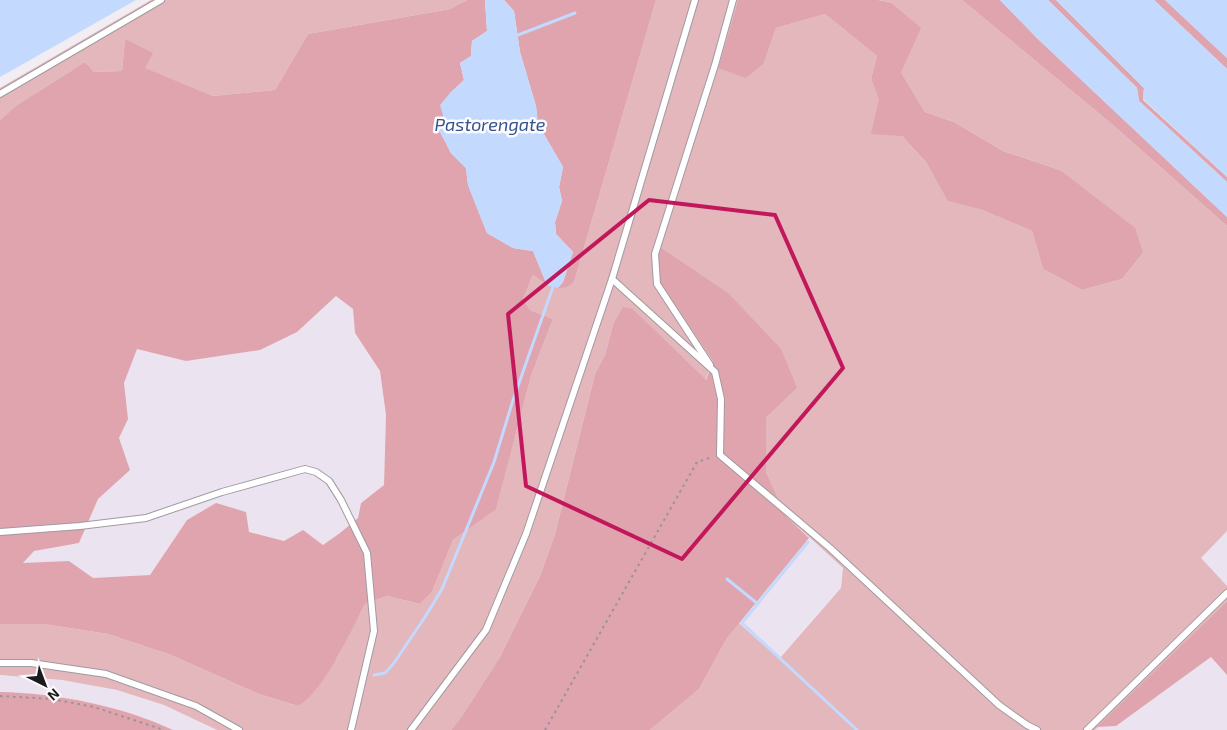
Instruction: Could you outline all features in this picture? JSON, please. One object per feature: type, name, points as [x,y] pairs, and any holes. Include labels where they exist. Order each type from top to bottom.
[{"type":"lane","points":[[0,94],[161,0]]},
{"type":"lane","points":[[411,730],[486,630],[526,534],[612,279],[695,0]]},
{"type":"lane","points":[[733,0],[715,65],[655,254],[658,284],[715,372],[721,399],[720,455],[830,548],[999,705],[1027,726],[1037,730]]},
{"type":"lane","points":[[612,279],[715,372]]},
{"type":"lane","points":[[0,532],[80,526],[146,518],[222,492],[305,469],[316,472],[329,481],[341,500],[367,554],[374,631],[351,730]]},
{"type":"lane","points":[[1087,730],[1227,593]]},
{"type":"lane","points":[[0,663],[31,663],[106,674],[196,706],[239,730]]},
{"type":"path","points":[[545,730],[697,462],[720,455]]},
{"type":"path","points":[[0,696],[52,699],[94,707],[164,730]]},
{"type":"highlighted area","points":[[649,200],[775,215],[843,368],[682,559],[526,486],[508,314]]},
{"type":"shaded area","points":[[151,0],[467,0],[450,9],[308,34],[275,90],[213,96],[144,68],[125,39],[122,71],[94,72],[85,62],[17,105],[0,120],[0,88]]},
{"type":"shaded area","points":[[467,0],[485,0],[487,31],[472,41],[471,56],[460,63],[464,80],[450,93],[439,130],[451,153],[466,168],[468,185],[487,233],[513,248],[533,251],[547,285],[533,275],[523,299],[530,310],[553,319],[531,376],[496,509],[453,540],[432,592],[420,604],[387,596],[365,604],[345,644],[327,674],[308,698],[298,706],[259,694],[171,655],[108,634],[44,624],[0,624],[0,120],[17,105],[85,62],[94,72],[122,71],[125,39],[153,53],[145,68],[213,96],[275,90],[308,34],[450,9]],"holes":[[[336,296],[353,309],[355,333],[380,371],[386,415],[384,485],[361,503],[358,518],[340,533],[323,545],[303,530],[284,541],[249,532],[246,512],[216,503],[187,520],[150,575],[93,578],[69,561],[23,563],[34,551],[79,543],[98,499],[130,470],[119,438],[128,419],[124,383],[137,349],[186,361],[260,350],[297,332]]]},
{"type":"shaded area","points":[[504,0],[656,0],[574,282],[567,287],[558,288],[563,282],[573,252],[556,234],[555,222],[562,201],[559,187],[563,167],[538,124],[536,106],[520,52],[514,11]]},
{"type":"shaded area","points":[[656,0],[738,0],[718,67],[764,63],[776,28],[825,14],[877,56],[871,79],[879,98],[902,136],[926,162],[949,201],[982,210],[1032,231],[1043,269],[1082,290],[1122,279],[1143,253],[1060,170],[1003,151],[954,122],[925,112],[901,72],[891,2],[878,0],[962,0],[1113,125],[1227,226],[1227,531],[1201,558],[1227,586],[1227,601],[1095,730],[650,730],[699,689],[727,638],[739,623],[779,659],[841,588],[843,568],[787,517],[766,472],[766,418],[797,388],[689,324],[713,361],[705,381],[633,309],[613,325],[605,355],[595,374],[555,534],[540,576],[500,657],[451,730],[217,730],[164,705],[117,690],[62,680],[0,675],[0,624],[44,624],[108,634],[171,655],[259,694],[298,706],[337,658],[365,604],[387,596],[420,604],[432,592],[453,540],[496,508],[531,376],[553,319],[530,310],[523,299],[533,275],[544,283],[556,287],[574,282]]},
{"type":"shaded area","points":[[738,0],[878,0],[890,2],[921,28],[901,72],[925,112],[954,122],[1003,151],[1060,170],[1135,228],[1143,253],[1122,279],[1082,290],[1043,269],[1032,231],[982,210],[948,201],[926,162],[902,136],[871,134],[879,99],[871,79],[877,56],[825,14],[776,28],[764,63],[746,78],[718,68]]},
{"type":"shaded area","points":[[962,0],[1000,0],[1039,40],[1227,217],[1227,226],[1113,125]]},
{"type":"shaded area","points":[[1048,0],[1056,0],[1144,88],[1143,100],[1227,177],[1227,182],[1139,101],[1137,88]]},
{"type":"shaded area","points":[[1154,0],[1165,0],[1227,58],[1227,69]]},
{"type":"shaded area","points":[[661,248],[728,293],[781,349],[797,388],[766,418],[766,472],[787,517],[809,538],[727,638],[699,689],[650,730],[451,730],[500,657],[540,576],[555,534],[595,374],[605,355],[613,325],[623,307],[633,309],[706,380],[713,361],[660,282],[658,259]]},
{"type":"shaded area","points":[[336,296],[353,309],[355,333],[380,371],[386,415],[384,485],[361,502],[358,518],[323,545],[303,530],[284,541],[187,520],[150,575],[93,578],[83,572],[22,564],[34,551],[79,543],[98,499],[130,470],[119,438],[127,419],[124,383],[137,348],[186,361],[297,332]]},
{"type":"shaded area","points":[[1227,531],[1227,586],[1200,558]]},
{"type":"shaded area","points":[[809,538],[843,568],[841,588],[778,659],[739,623]]},
{"type":"shaded area","points":[[1227,601],[1227,675],[1211,657],[1116,726],[1097,727]]},
{"type":"shaded area","points":[[1211,657],[1227,675],[1227,730],[1095,730],[1097,727],[1116,726]]},
{"type":"shaded area","points":[[0,675],[62,680],[117,690],[164,705],[217,730],[173,730],[112,709],[72,699],[47,695],[0,692]]},
{"type":"shaded area","points":[[0,692],[43,695],[88,702],[132,714],[173,730],[0,730]]},
{"type":"water","points":[[0,0],[136,0],[0,77]]},
{"type":"water","name":"Pastorengate","points":[[485,0],[504,0],[514,11],[520,52],[536,106],[538,124],[563,167],[559,187],[562,201],[555,222],[556,234],[573,252],[563,282],[558,288],[547,285],[533,251],[513,248],[487,233],[468,185],[466,168],[451,153],[439,130],[443,115],[440,105],[464,80],[460,63],[471,56],[472,41],[487,31]]},
{"type":"water","points":[[1000,0],[1048,0],[1137,88],[1139,101],[1227,182],[1227,217],[1039,40]]},
{"type":"water","points":[[1056,0],[1154,0],[1227,69],[1227,177],[1143,99],[1144,88]]},
{"type":"water","points":[[1165,0],[1227,0],[1227,58]]},
{"type":"waterway","points":[[518,35],[575,13]]},
{"type":"waterway","points":[[374,675],[385,673],[394,663],[442,589],[494,462],[513,400],[553,287],[552,283]]},
{"type":"waterway","points":[[808,542],[742,623],[857,730]]},
{"type":"waterway","points":[[727,579],[758,604]]}]
